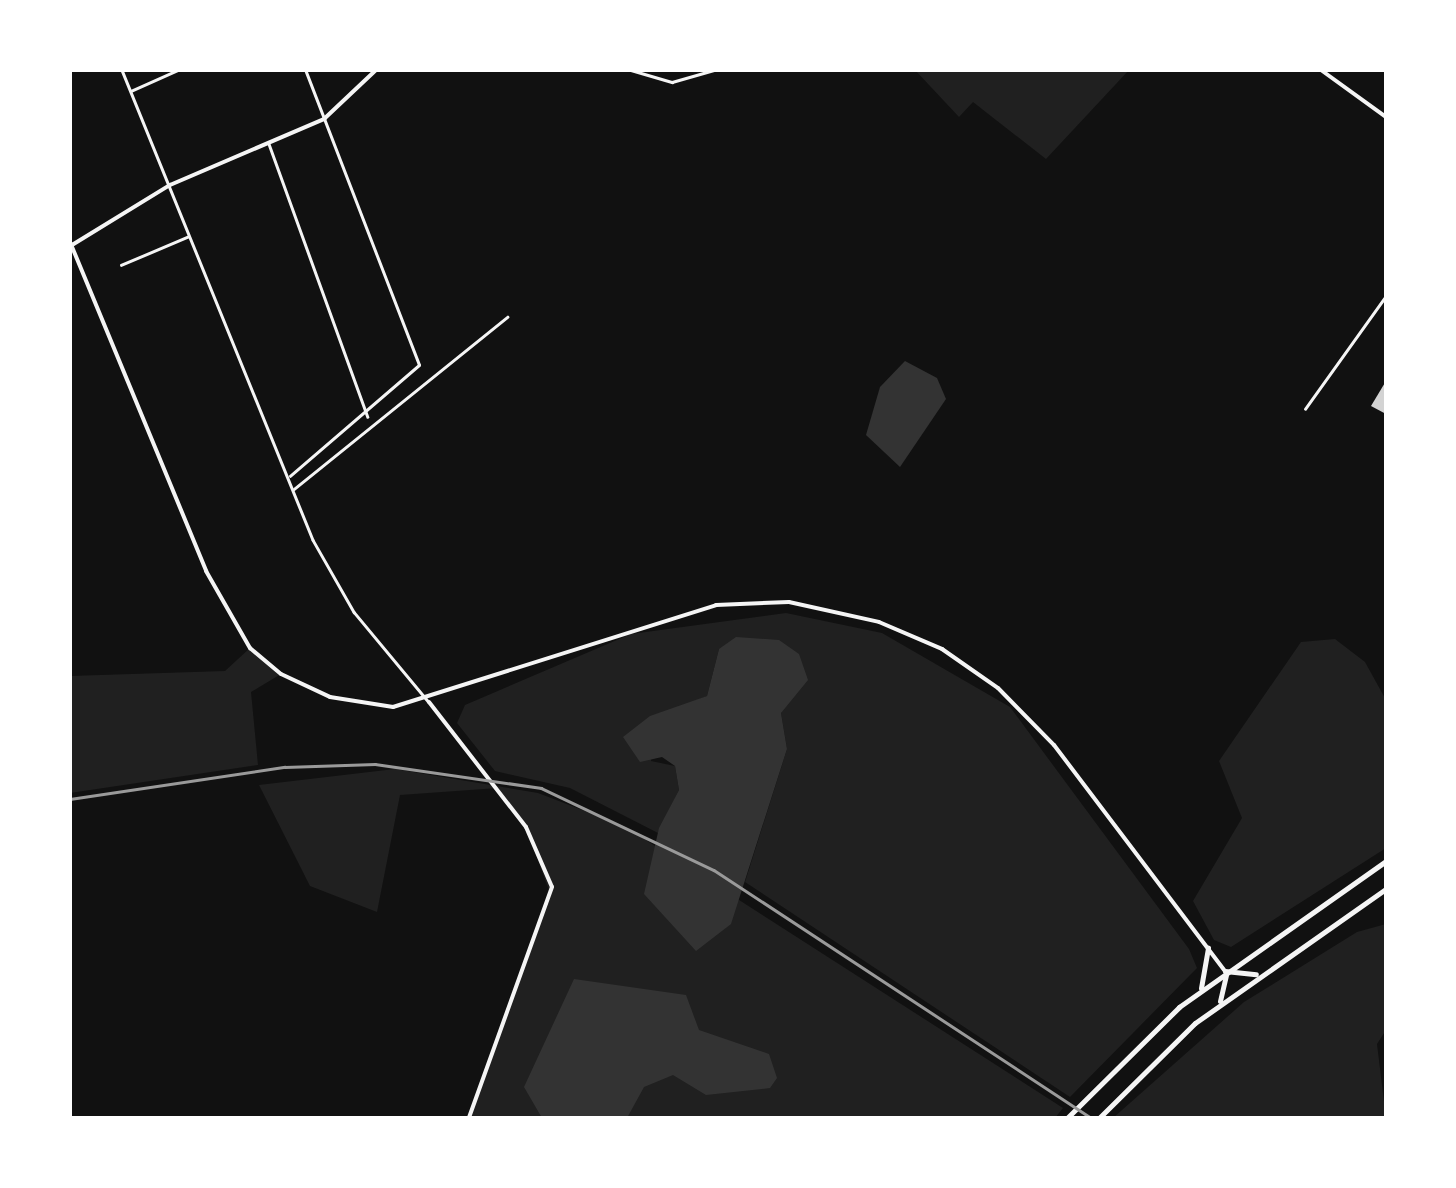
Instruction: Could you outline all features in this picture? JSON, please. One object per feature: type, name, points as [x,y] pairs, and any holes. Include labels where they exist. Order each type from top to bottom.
[{"type":"highway","points":[[1067,1118],[1102,1080],[1200,991],[1386,861]]},
{"type":"highway","points":[[1099,1118],[1218,1005],[1386,889]]},
{"type":"highway","points":[[1200,991],[1208,948]]},
{"type":"highway","points":[[1225,971],[1262,974]]},
{"type":"highway","points":[[1218,1005],[1225,971]]},
{"type":"main road","points":[[376,70],[324,119],[170,185],[71,244],[206,571],[250,648],[330,698],[428,702],[716,605],[790,602],[879,622],[942,649],[998,688],[1054,745],[1225,971]]},
{"type":"main road","points":[[1320,70],[1386,117]]},
{"type":"main road","points":[[428,702],[526,827],[552,887],[469,1118]]},
{"type":"street","points":[[122,70],[288,478],[336,585],[428,702]]},
{"type":"street","points":[[131,91],[178,70]]},
{"type":"street","points":[[288,478],[368,417],[419,365],[305,70]]},
{"type":"street","points":[[632,70],[694,78],[714,70]]},
{"type":"street","points":[[694,70],[694,78]]},
{"type":"street","points":[[268,142],[368,417]]},
{"type":"street","points":[[120,265],[189,237]]},
{"type":"street","points":[[1305,409],[1386,296]]},
{"type":"street","points":[[293,490],[507,317]]},
{"type":"shaded area","points":[[915,70],[1129,70],[1046,159],[973,102],[959,117]]},
{"type":"shaded area","points":[[905,361],[937,378],[946,399],[900,467],[866,435],[880,387]]},
{"type":"shaded area","points":[[786,613],[882,633],[1010,707],[1189,949],[1197,968],[1070,1097],[745,882],[787,749],[781,713],[789,694],[719,649],[707,696],[658,717],[651,761],[675,766],[679,790],[658,833],[570,788],[495,771],[457,723],[465,705],[631,634]]},
{"type":"shaded area","points":[[736,637],[779,640],[799,654],[808,680],[781,713],[787,749],[731,924],[696,951],[644,894],[659,828],[679,790],[675,766],[662,757],[640,762],[623,737],[650,716],[707,696],[719,649]]},
{"type":"shaded area","points":[[1335,639],[1365,662],[1386,700],[1386,848],[1231,947],[1214,940],[1193,901],[1242,818],[1219,761],[1301,642]]},
{"type":"shaded area","points":[[250,648],[281,674],[251,692],[258,765],[70,793],[70,676],[225,671]]},
{"type":"shaded area","points":[[395,769],[538,793],[624,826],[1063,1108],[1055,1118],[469,1118],[551,896],[526,827],[498,788],[400,795],[377,912],[310,886],[259,785]]},
{"type":"shaded area","points":[[1386,924],[1386,1030],[1377,1044],[1386,1118],[1113,1118],[1244,1002],[1357,932]]},
{"type":"shaded area","points":[[574,979],[686,995],[699,1030],[769,1054],[777,1078],[770,1088],[706,1095],[673,1075],[644,1087],[627,1118],[542,1118],[524,1087]]},
{"type":"building","points":[[1386,381],[1386,414],[1371,406]]},
{"type":"railway","points":[[70,799],[285,767],[375,764],[541,788],[714,870],[1092,1118]]}]
